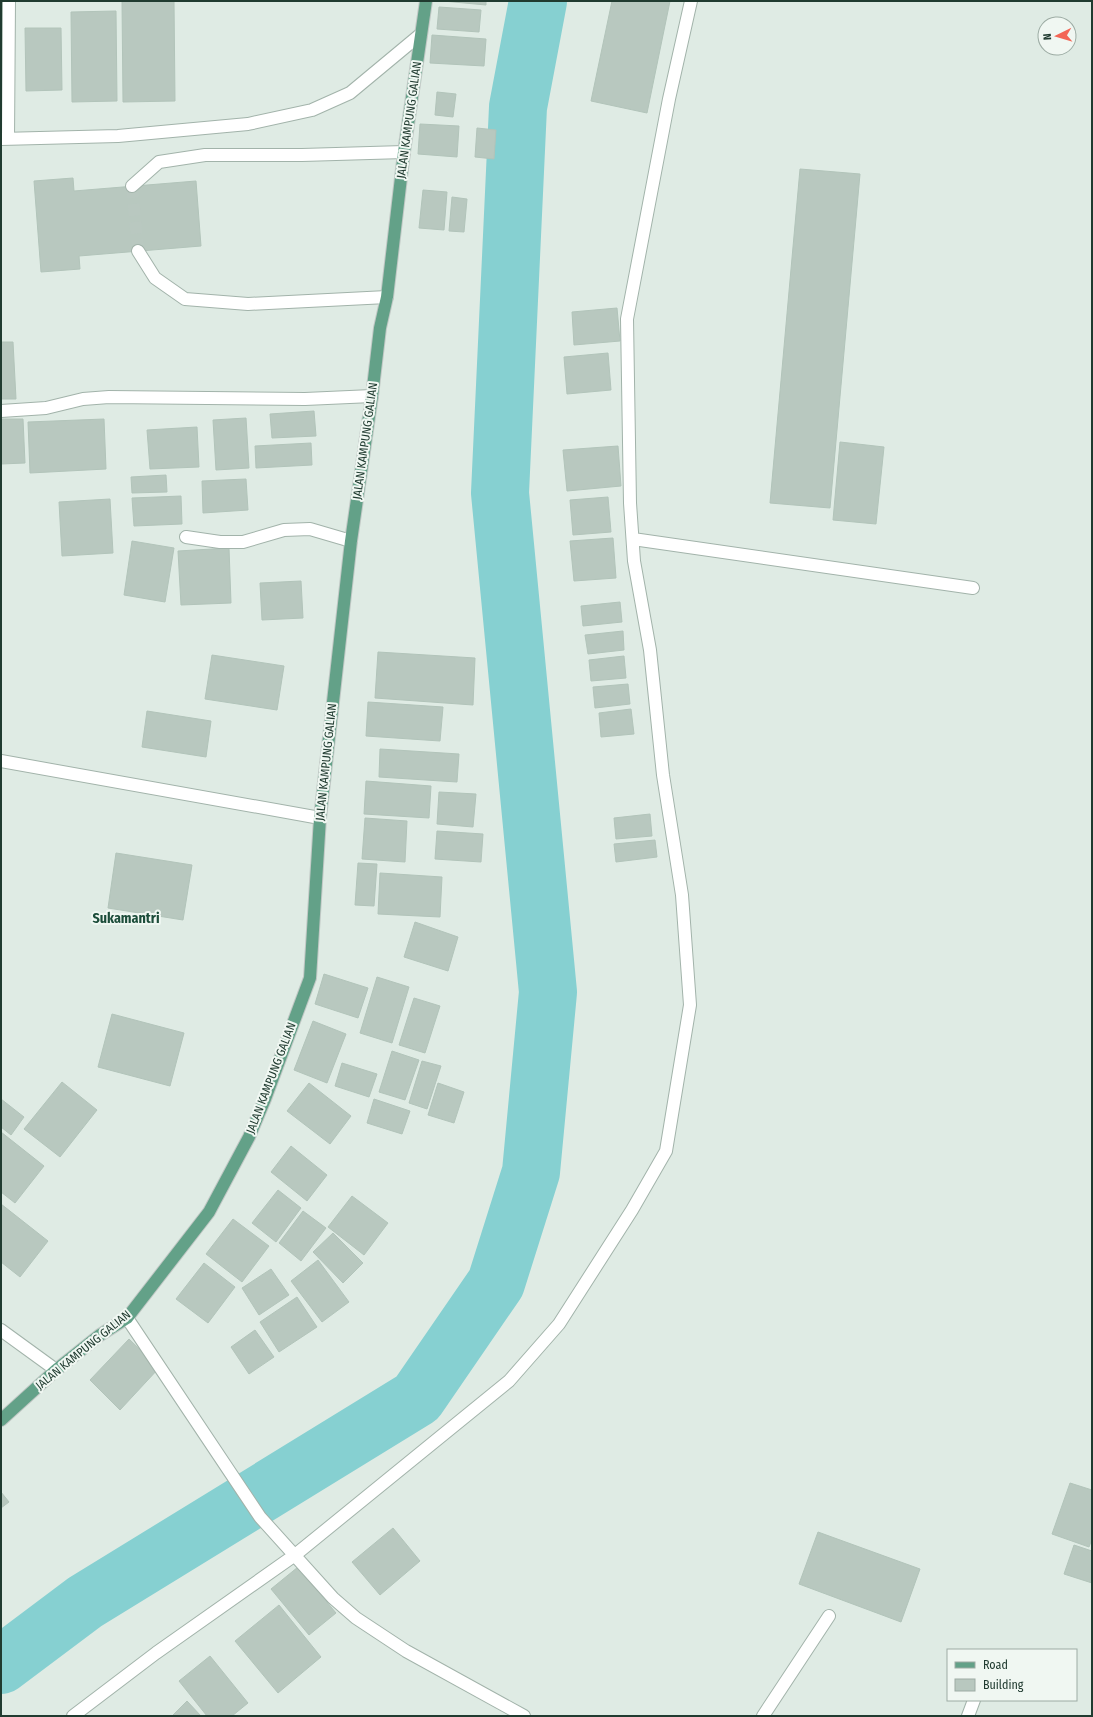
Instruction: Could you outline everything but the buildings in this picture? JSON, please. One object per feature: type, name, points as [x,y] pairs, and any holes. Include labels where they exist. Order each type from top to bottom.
[{"type":"main road","name":"JALAN KAMPUNG GALIAN","points":[[1,1420],[56,1370],[100,1335],[128,1318],[209,1212],[249,1137],[265,1099],[310,978],[320,818],[351,541],[372,396],[380,328],[387,297],[404,152],[426,1]]},
{"type":"street","points":[[8,1],[5,139],[118,136],[248,124],[312,110],[350,93],[421,34]]},
{"type":"street","points":[[72,1716],[156,1653],[295,1555],[509,1382],[559,1324],[632,1210],[666,1151],[690,1005],[682,895],[663,775],[650,650],[634,561],[630,503],[627,319],[669,99],[691,1]]},
{"type":"street","points":[[132,186],[159,162],[206,155],[302,155],[404,152]]},
{"type":"street","points":[[138,251],[155,278],[185,299],[248,304],[387,297]]},
{"type":"street","points":[[1,411],[46,408],[83,399],[109,397],[305,399],[372,396]]},
{"type":"street","points":[[186,537],[220,542],[243,542],[284,530],[310,529],[351,541]]},
{"type":"street","points":[[633,539],[973,588]]},
{"type":"street","points":[[1,761],[320,818]]},
{"type":"street","points":[[128,1318],[260,1517],[333,1598],[356,1618],[406,1651],[524,1716]]},
{"type":"street","points":[[1,1330],[56,1370]]},
{"type":"street","points":[[763,1716],[829,1616]]},
{"type":"street","points":[[968,1716],[974,1701]]},
{"type":"waterway","points":[[1,1665],[85,1602],[417,1398],[496,1283],[531,1172],[548,992],[500,493],[518,107],[538,1]]},
{"type":"tunnel","points":[[132,186],[138,251]]},
{"type":"district","name":"Sukamantri","points":[[126,918]]}]
